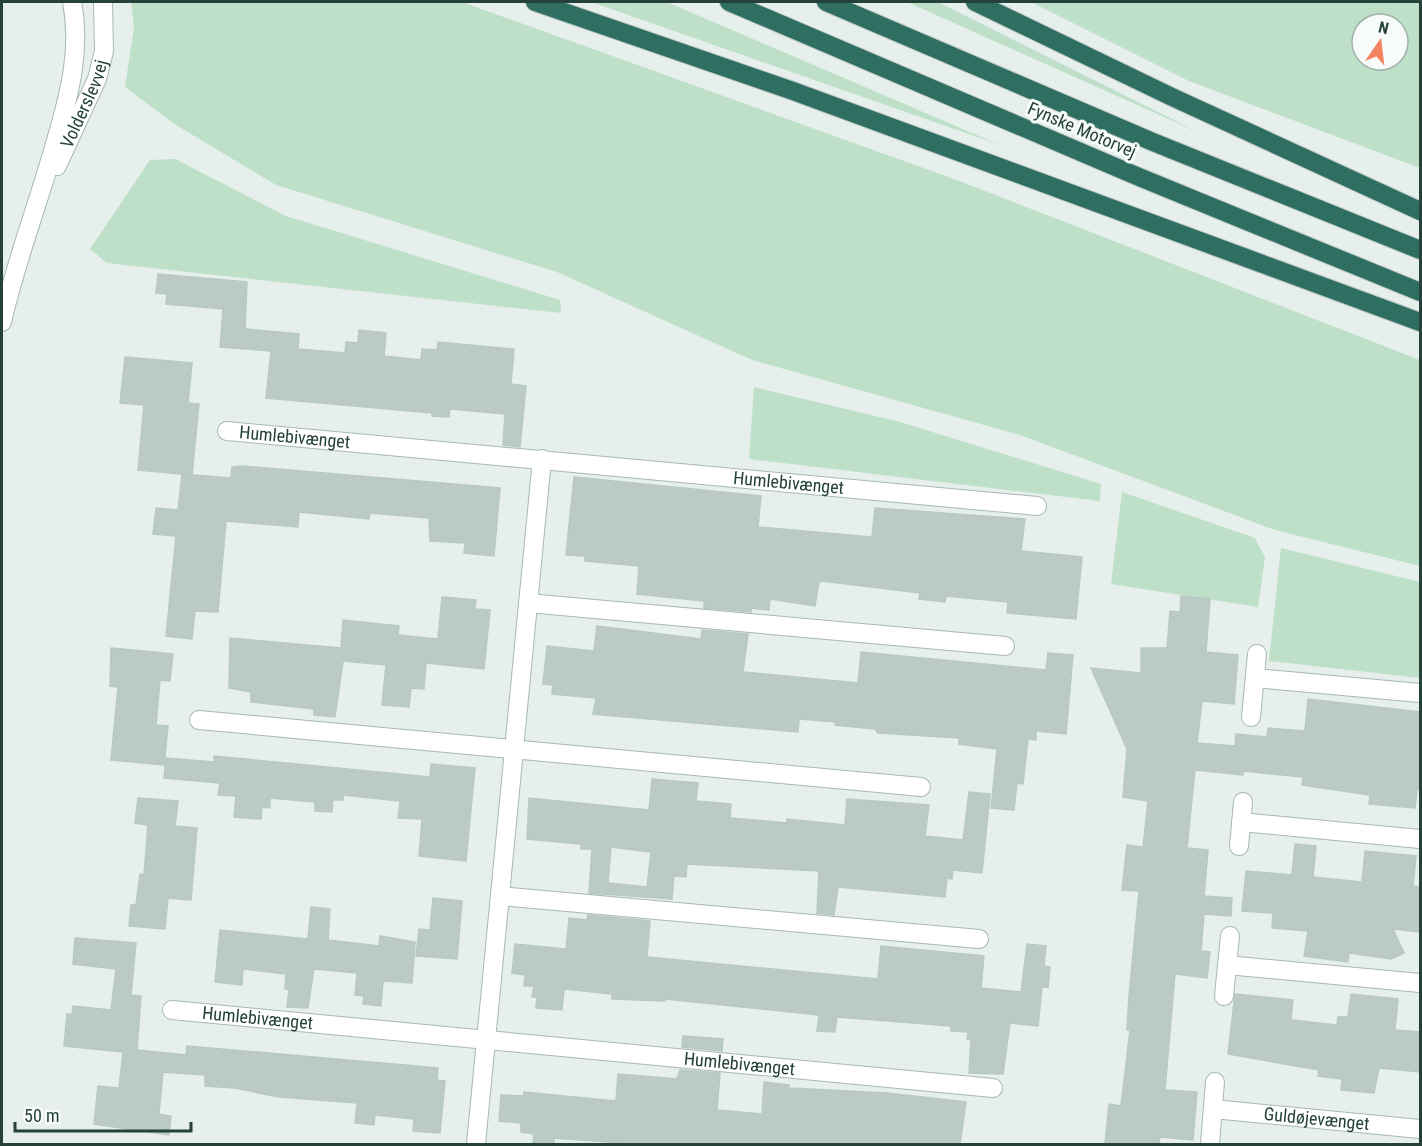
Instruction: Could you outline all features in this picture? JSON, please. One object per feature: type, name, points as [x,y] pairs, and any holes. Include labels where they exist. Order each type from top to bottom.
[{"type":"highway","points":[[535,2],[793,91],[1420,322]]},
{"type":"highway","name":"Fynske Motorvej","points":[[729,2],[1139,177],[1420,292]]},
{"type":"highway","name":"Fynske Motorvej","points":[[826,2],[1153,142],[1420,250]]},
{"type":"highway","points":[[975,2],[1172,98],[1420,211]]},
{"type":"street","name":"Volderslevvej","points":[[2,322],[39,202],[74,68],[76,34],[72,2]]},
{"type":"street","name":"Volderslevvej","points":[[39,202],[84,113],[97,79],[104,51],[103,2]]},
{"type":"street","name":"Humlebivænget","points":[[227,431],[1036,506]]},
{"type":"street","points":[[476,1144],[542,459]]},
{"type":"street","points":[[528,603],[1005,646]]},
{"type":"street","points":[[1251,717],[1257,654]]},
{"type":"street","points":[[1255,678],[1420,693]]},
{"type":"street","points":[[200,720],[921,787]]},
{"type":"street","points":[[1239,846],[1243,802]]},
{"type":"street","points":[[1241,822],[1420,839]]},
{"type":"street","points":[[500,896],[979,939]]},
{"type":"street","points":[[1224,996],[1230,936]]},
{"type":"street","points":[[1227,965],[1420,983]]},
{"type":"street","name":"Humlebivænget","points":[[172,1010],[993,1088]]},
{"type":"street","points":[[1210,1144],[1215,1082]]},
{"type":"street","name":"Guldøjevænget","points":[[1213,1109],[1420,1129]]},
{"type":"green space","points":[[131,2],[462,2],[957,180],[1420,360],[1420,566],[1275,530],[1020,435],[752,360],[557,272],[276,185],[176,125],[125,87],[134,27]]},
{"type":"green space","points":[[591,2],[667,2],[1000,145]]},
{"type":"green space","points":[[907,2],[938,2],[1202,134]]},
{"type":"green space","points":[[1031,2],[1420,2],[1420,168],[1189,81]]},
{"type":"green space","points":[[175,159],[286,216],[560,300],[561,313],[107,263],[90,249],[150,160]]},
{"type":"green space","points":[[754,387],[900,422],[1101,484],[1100,501],[749,459]]},
{"type":"green space","points":[[1122,492],[1255,538],[1265,557],[1258,607],[1111,584]]},
{"type":"green space","points":[[1281,548],[1420,582],[1420,678],[1269,661]]},
{"type":"building","points":[[158,274],[247,282],[245,329],[299,334],[298,349],[345,353],[346,342],[358,343],[359,330],[386,333],[384,356],[421,360],[422,349],[437,350],[438,342],[514,349],[511,384],[526,386],[520,447],[503,445],[505,414],[450,409],[449,417],[432,416],[432,413],[266,398],[271,351],[220,347],[223,309],[166,304],[167,294],[156,293]]},
{"type":"building","points":[[125,357],[192,363],[188,403],[199,404],[192,475],[138,470],[144,405],[120,403]]},
{"type":"building","points":[[232,467],[500,488],[494,556],[464,553],[465,543],[430,541],[429,518],[370,513],[369,519],[299,512],[298,527],[226,521],[218,612],[195,611],[192,639],[166,636],[176,536],[153,534],[156,508],[178,510],[182,474],[231,478]]},
{"type":"building","points":[[574,477],[761,496],[758,527],[872,537],[875,508],[1025,519],[1021,551],[1082,557],[1076,619],[1007,613],[1008,602],[946,596],[945,602],[919,599],[920,593],[822,581],[819,582],[815,606],[770,599],[769,610],[751,608],[751,612],[704,608],[704,601],[637,594],[639,566],[585,561],[585,556],[566,555]]},
{"type":"building","points":[[1181,596],[1210,599],[1206,652],[1238,655],[1234,704],[1202,701],[1197,743],[1235,746],[1236,734],[1267,737],[1268,728],[1305,731],[1308,699],[1420,712],[1420,790],[1417,790],[1415,808],[1369,804],[1370,795],[1302,785],[1303,777],[1243,771],[1243,775],[1195,770],[1187,848],[1208,850],[1204,896],[1232,898],[1231,916],[1204,914],[1201,951],[1210,952],[1207,978],[1175,974],[1165,1090],[1197,1092],[1193,1140],[1160,1137],[1159,1144],[1105,1144],[1109,1104],[1121,1106],[1130,1030],[1127,1030],[1129,996],[1139,891],[1122,890],[1127,845],[1143,847],[1148,801],[1123,797],[1127,749],[1091,668],[1141,673],[1141,648],[1167,648],[1170,611],[1180,612]]},
{"type":"building","points":[[442,597],[476,600],[475,609],[490,610],[484,669],[426,663],[424,689],[411,688],[409,707],[382,705],[386,665],[343,661],[335,717],[314,715],[314,709],[251,702],[251,692],[229,688],[230,638],[341,648],[343,620],[399,626],[398,635],[438,639]]},
{"type":"building","points":[[597,626],[701,639],[702,630],[748,634],[743,672],[858,683],[861,652],[1046,670],[1048,653],[1073,655],[1066,734],[1036,731],[1036,740],[1028,739],[1023,784],[1017,783],[1014,810],[991,808],[997,749],[959,744],[959,738],[878,733],[875,729],[835,725],[836,722],[799,719],[798,732],[593,714],[596,698],[552,694],[553,685],[543,684],[547,646],[594,651]]},
{"type":"building","points":[[111,648],[173,654],[170,681],[160,680],[156,725],[168,726],[164,765],[111,760],[118,687],[110,686]]},
{"type":"building","points":[[214,756],[430,777],[431,764],[475,768],[466,861],[419,856],[422,819],[398,818],[400,801],[343,795],[343,800],[333,800],[332,812],[315,811],[315,802],[270,798],[270,808],[262,807],[261,819],[234,817],[236,796],[218,795],[220,783],[164,778],[166,758],[214,762]]},
{"type":"building","points":[[652,779],[698,783],[696,801],[731,804],[730,818],[787,823],[787,819],[845,825],[847,799],[929,805],[925,836],[963,840],[969,792],[990,794],[982,873],[953,870],[952,879],[947,878],[945,897],[838,887],[834,915],[817,913],[819,871],[687,864],[686,877],[674,876],[672,899],[589,893],[592,849],[581,849],[581,844],[527,839],[529,798],[649,810]],"holes":[[[611,847],[651,852],[647,887],[608,883]]]},
{"type":"building","points":[[138,798],[178,801],[175,826],[197,828],[191,900],[168,898],[165,929],[129,926],[131,905],[136,905],[140,874],[144,875],[148,825],[135,823]]},
{"type":"building","points":[[1295,844],[1316,846],[1313,877],[1362,882],[1365,851],[1416,856],[1413,886],[1420,887],[1420,932],[1393,929],[1404,953],[1391,959],[1349,953],[1348,962],[1304,956],[1308,931],[1272,928],[1273,913],[1242,911],[1246,871],[1292,875]]},
{"type":"building","points":[[433,898],[462,901],[457,959],[416,956],[419,929],[430,930]]},
{"type":"building","points":[[311,907],[330,909],[328,940],[379,946],[380,936],[415,942],[412,983],[383,981],[381,1006],[363,1004],[364,996],[355,995],[357,973],[314,969],[308,1008],[287,1007],[289,989],[285,989],[286,974],[243,969],[242,985],[215,982],[220,930],[308,939]]},
{"type":"building","points":[[588,915],[650,921],[647,957],[878,979],[881,946],[984,956],[981,988],[1021,992],[1027,944],[1046,946],[1044,966],[1050,967],[1048,987],[1042,987],[1038,1026],[1010,1023],[1003,1074],[969,1073],[971,1040],[967,1039],[968,1032],[951,1031],[951,1026],[837,1017],[835,1032],[817,1031],[819,1015],[665,999],[665,1001],[612,999],[612,994],[564,989],[562,1010],[536,1008],[537,997],[532,997],[534,986],[524,986],[525,975],[512,973],[515,944],[566,949],[569,918],[587,920]]},
{"type":"building","points":[[75,938],[136,943],[131,995],[141,996],[137,1050],[186,1055],[187,1046],[438,1068],[437,1080],[445,1081],[440,1133],[413,1131],[414,1119],[375,1115],[374,1125],[355,1123],[357,1103],[279,1097],[235,1088],[205,1086],[205,1075],[163,1072],[159,1114],[171,1116],[169,1135],[94,1124],[98,1086],[119,1088],[123,1052],[64,1046],[67,1014],[72,1015],[73,1006],[111,1010],[116,969],[73,964]]},
{"type":"building","points":[[1235,994],[1293,1000],[1291,1020],[1337,1025],[1338,1017],[1348,1017],[1351,994],[1398,999],[1395,1030],[1420,1032],[1420,1072],[1379,1068],[1374,1093],[1341,1090],[1342,1079],[1318,1076],[1319,1070],[1228,1054]]},
{"type":"building","points":[[683,1036],[723,1039],[722,1051],[682,1047]]},
{"type":"building","points":[[680,1070],[720,1073],[717,1110],[762,1114],[764,1082],[789,1085],[789,1088],[887,1093],[966,1102],[960,1144],[634,1144],[554,1138],[554,1144],[533,1144],[534,1134],[521,1132],[521,1123],[499,1121],[501,1095],[524,1096],[524,1092],[616,1101],[618,1074],[677,1079]]}]
